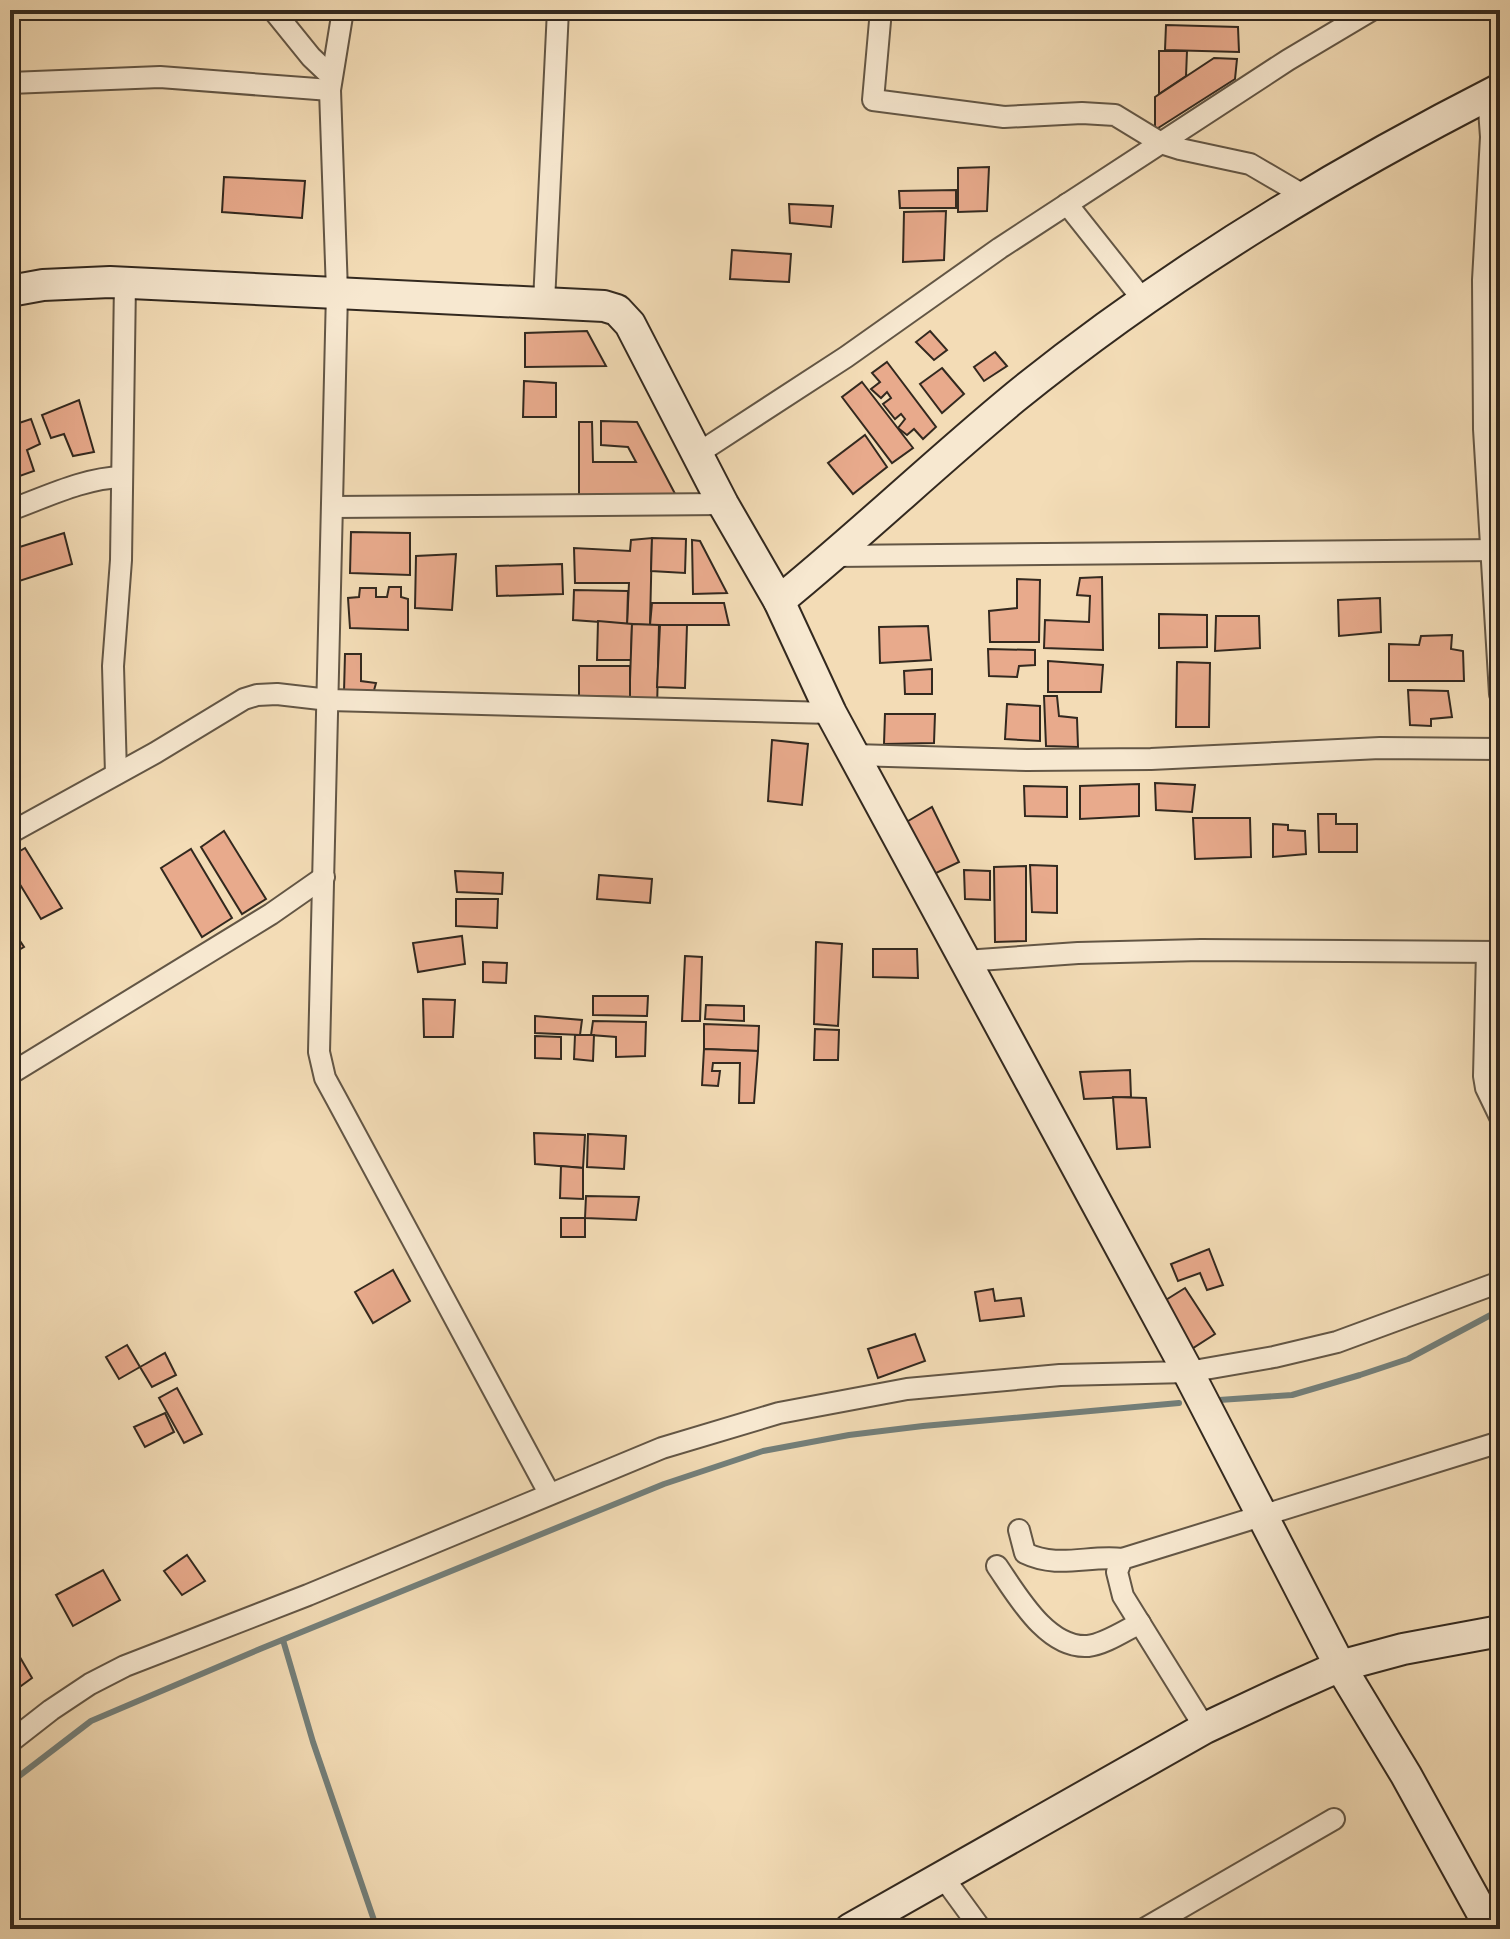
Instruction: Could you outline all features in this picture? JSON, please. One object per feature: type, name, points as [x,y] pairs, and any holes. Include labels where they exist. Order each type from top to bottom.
[{"type":"street","points":[[273,10],[331,83]]},
{"type":"street","points":[[343,10],[331,83],[337,292],[319,1052],[325,1078],[549,1493]]},
{"type":"street","points":[[544,302],[558,10]]},
{"type":"street","points":[[881,10],[873,100],[1004,117],[1082,113],[1115,115],[1161,143],[1250,164],[1303,195]]},
{"type":"street","points":[[697,454],[846,357],[1000,248],[1288,60],[1372,10]]},
{"type":"street","points":[[10,83],[160,77],[331,83]]},
{"type":"street","points":[[779,601],[1014,398],[1144,301],[1303,195],[1494,92],[1496,137],[1483,295],[1484,429],[1496,550],[1500,694]]},
{"type":"street","points":[[1067,204],[1144,301]]},
{"type":"street","points":[[116,774],[112,716],[121,560],[125,282]]},
{"type":"street","points":[[10,291],[43,285],[125,282],[544,302],[604,306],[617,310],[630,324],[723,504],[779,601],[831,713],[1188,1372],[1340,1666],[1406,1775],[1491,1929]]},
{"type":"street","points":[[10,510],[85,483],[107,477],[122,477]]},
{"type":"street","points":[[332,507],[723,504]]},
{"type":"street","points":[[834,556],[1496,550]]},
{"type":"street","points":[[10,833],[244,699],[257,695],[329,700],[831,713]]},
{"type":"street","points":[[854,755],[1027,760],[1135,759],[1380,748],[1500,749]]},
{"type":"street","points":[[10,1074],[271,914],[324,877]]},
{"type":"street","points":[[965,961],[1078,953],[1201,950],[1494,952],[1484,1076],[1486,1088],[1500,1117]]},
{"type":"street","points":[[10,1742],[64,1701],[125,1666],[460,1533],[662,1448],[793,1410],[907,1389],[1060,1375],[1188,1372],[1337,1342],[1500,1282]]},
{"type":"street","points":[[1019,1530],[1025,1553],[1040,1560],[1064,1563],[1104,1557],[1122,1559],[1500,1442]]},
{"type":"street","points":[[1122,1559],[1117,1572],[1123,1596],[1205,1728]]},
{"type":"street","points":[[997,1566],[1047,1632],[1068,1644],[1089,1646],[1140,1623]]},
{"type":"street","points":[[850,1929],[1205,1728],[1340,1666],[1403,1649],[1500,1631]]},
{"type":"street","points":[[1144,1929],[1334,1819]]},
{"type":"street","points":[[943,1877],[981,1929]]},
{"type":"building","points":[[1166,25],[1238,27],[1239,52],[1165,50]]},
{"type":"building","points":[[1159,51],[1187,51],[1186,76],[1159,94]]},
{"type":"building","points":[[1214,58],[1237,59],[1235,79],[1155,130],[1155,97]]},
{"type":"building","points":[[989,167],[987,211],[958,212],[958,168]]},
{"type":"building","points":[[224,177],[305,181],[302,218],[222,212]]},
{"type":"building","points":[[956,190],[956,208],[900,208],[899,191]]},
{"type":"building","points":[[789,204],[833,206],[831,227],[790,223]]},
{"type":"building","points":[[946,211],[944,260],[903,262],[904,212]]},
{"type":"building","points":[[732,250],[791,254],[789,282],[730,279]]},
{"type":"building","points":[[587,331],[606,366],[525,367],[525,333]]},
{"type":"building","points":[[930,331],[947,350],[934,360],[916,342]]},
{"type":"building","points":[[995,352],[1007,366],[984,381],[974,367]]},
{"type":"building","points":[[887,362],[936,427],[923,439],[914,429],[907,435],[898,428],[905,419],[901,414],[895,419],[883,404],[891,398],[887,392],[881,398],[871,389],[880,382],[872,373]]},
{"type":"building","points":[[942,368],[964,394],[942,413],[920,384]]},
{"type":"building","points":[[524,381],[556,383],[556,417],[523,417]]},
{"type":"building","points":[[862,382],[913,448],[892,463],[842,397]]},
{"type":"building","points":[[79,400],[94,452],[73,456],[64,434],[51,438],[42,415]]},
{"type":"building","points":[[31,419],[40,444],[27,450],[34,471],[14,478],[10,469],[10,426]]},
{"type":"building","points":[[601,421],[637,422],[681,505],[579,503],[579,422],[592,422],[593,462],[636,462],[628,447],[601,445]]},
{"type":"building","points":[[865,435],[887,467],[853,494],[828,463]]},
{"type":"building","points":[[351,532],[410,533],[410,575],[350,573]]},
{"type":"building","points":[[64,533],[72,564],[10,584],[10,550]]},
{"type":"building","points":[[652,538],[650,625],[627,624],[629,583],[575,583],[574,548],[630,551],[631,540]]},
{"type":"building","points":[[652,538],[686,539],[685,573],[651,571]]},
{"type":"building","points":[[692,540],[700,541],[727,593],[693,594]]},
{"type":"building","points":[[456,554],[452,610],[415,608],[416,556]]},
{"type":"building","points":[[562,564],[563,594],[497,596],[496,566]]},
{"type":"building","points":[[1102,577],[1103,650],[1044,648],[1045,620],[1089,622],[1090,596],[1077,595],[1080,578]]},
{"type":"building","points":[[1017,579],[1040,580],[1039,642],[990,642],[989,611],[1017,608]]},
{"type":"building","points":[[389,587],[401,587],[401,597],[408,599],[408,630],[350,628],[348,598],[359,597],[360,588],[376,588],[376,597],[387,597]]},
{"type":"building","points":[[574,590],[628,591],[627,624],[573,620]]},
{"type":"building","points":[[1380,598],[1381,632],[1339,636],[1338,600]]},
{"type":"building","points":[[652,603],[724,603],[729,625],[650,625]]},
{"type":"building","points":[[1159,614],[1207,615],[1207,647],[1159,648]]},
{"type":"building","points":[[1216,616],[1259,616],[1260,648],[1215,651]]},
{"type":"building","points":[[598,621],[632,624],[631,660],[597,660]]},
{"type":"building","points":[[632,624],[659,625],[657,709],[629,708]]},
{"type":"building","points":[[660,625],[687,625],[685,688],[657,687]]},
{"type":"building","points":[[928,626],[931,660],[880,663],[879,627]]},
{"type":"building","points":[[1452,635],[1451,649],[1463,651],[1464,681],[1389,681],[1389,644],[1419,645],[1421,636]]},
{"type":"building","points":[[988,649],[1035,650],[1035,665],[1019,666],[1017,677],[989,676]]},
{"type":"building","points":[[345,654],[361,654],[361,681],[376,683],[373,694],[344,692]]},
{"type":"building","points":[[1048,661],[1103,665],[1101,692],[1048,692]]},
{"type":"building","points":[[1177,662],[1210,663],[1209,727],[1176,727]]},
{"type":"building","points":[[579,666],[630,666],[630,697],[579,696]]},
{"type":"building","points":[[932,669],[932,694],[905,694],[904,671]]},
{"type":"building","points":[[1408,690],[1448,691],[1452,717],[1431,719],[1431,726],[1410,725]]},
{"type":"building","points":[[1044,696],[1057,696],[1059,716],[1077,718],[1078,747],[1046,746]]},
{"type":"building","points":[[1007,704],[1040,706],[1040,741],[1005,739]]},
{"type":"building","points":[[885,714],[935,714],[934,743],[884,744]]},
{"type":"building","points":[[772,740],[808,744],[802,805],[768,801]]},
{"type":"building","points":[[1155,783],[1195,785],[1192,812],[1156,810]]},
{"type":"building","points":[[1139,784],[1139,816],[1080,819],[1080,786]]},
{"type":"building","points":[[1024,786],[1067,787],[1067,817],[1025,816]]},
{"type":"building","points":[[932,807],[959,862],[932,875],[903,824]]},
{"type":"building","points":[[1318,814],[1336,814],[1336,824],[1357,824],[1357,852],[1319,852]]},
{"type":"building","points":[[1193,818],[1250,818],[1251,857],[1195,859]]},
{"type":"building","points":[[1273,824],[1288,825],[1288,830],[1305,831],[1306,854],[1273,857]]},
{"type":"building","points":[[224,831],[266,899],[242,914],[201,847]]},
{"type":"building","points":[[25,848],[62,908],[41,919],[10,868],[10,857]]},
{"type":"building","points":[[191,849],[232,918],[202,937],[161,868]]},
{"type":"building","points":[[1030,865],[1057,866],[1057,913],[1032,912]]},
{"type":"building","points":[[1026,866],[1026,941],[995,942],[994,867]]},
{"type":"building","points":[[964,870],[990,871],[990,900],[965,899]]},
{"type":"building","points":[[455,871],[503,873],[502,894],[457,892]]},
{"type":"building","points":[[599,875],[652,879],[650,903],[597,899]]},
{"type":"building","points":[[456,899],[498,899],[497,928],[456,926]]},
{"type":"building","points":[[10,926],[24,947],[10,955]]},
{"type":"building","points":[[462,936],[465,964],[418,972],[413,943]]},
{"type":"building","points":[[816,942],[842,944],[838,1026],[814,1024]]},
{"type":"building","points":[[873,949],[917,949],[918,978],[873,977]]},
{"type":"building","points":[[685,956],[702,957],[700,1021],[682,1021]]},
{"type":"building","points":[[483,962],[507,963],[506,983],[483,982]]},
{"type":"building","points":[[593,996],[648,996],[647,1016],[593,1015]]},
{"type":"building","points":[[423,999],[455,1000],[453,1037],[424,1037]]},
{"type":"building","points":[[706,1005],[744,1006],[744,1021],[705,1019]]},
{"type":"building","points":[[535,1016],[582,1020],[580,1035],[535,1033]]},
{"type":"building","points":[[593,1021],[646,1022],[645,1056],[616,1057],[616,1037],[591,1035]]},
{"type":"building","points":[[704,1024],[759,1026],[758,1051],[704,1049]]},
{"type":"building","points":[[815,1029],[839,1030],[838,1060],[814,1060]]},
{"type":"building","points":[[575,1035],[594,1035],[593,1061],[574,1059]]},
{"type":"building","points":[[535,1036],[561,1037],[561,1059],[535,1058]]},
{"type":"building","points":[[704,1049],[758,1051],[754,1103],[739,1103],[740,1063],[713,1063],[712,1071],[720,1071],[718,1086],[702,1085]]},
{"type":"building","points":[[1130,1070],[1131,1097],[1084,1099],[1080,1072]]},
{"type":"building","points":[[1113,1097],[1146,1098],[1150,1147],[1117,1149]]},
{"type":"building","points":[[534,1133],[585,1135],[583,1168],[535,1164]]},
{"type":"building","points":[[588,1134],[626,1136],[624,1169],[587,1167]]},
{"type":"building","points":[[561,1166],[583,1168],[583,1199],[560,1198]]},
{"type":"building","points":[[586,1196],[639,1197],[636,1220],[585,1218]]},
{"type":"building","points":[[561,1218],[585,1218],[585,1237],[561,1237]]},
{"type":"building","points":[[1209,1249],[1223,1285],[1207,1290],[1200,1273],[1178,1281],[1171,1264]]},
{"type":"building","points":[[393,1270],[410,1301],[373,1323],[355,1292]]},
{"type":"building","points":[[1185,1288],[1215,1334],[1190,1350],[1161,1303]]},
{"type":"building","points":[[993,1289],[995,1301],[1021,1298],[1024,1316],[980,1321],[975,1292]]},
{"type":"building","points":[[915,1334],[925,1361],[878,1378],[868,1349]]},
{"type":"building","points":[[127,1345],[140,1367],[119,1379],[106,1357]]},
{"type":"building","points":[[165,1353],[176,1375],[152,1387],[140,1367]]},
{"type":"building","points":[[177,1388],[202,1434],[184,1443],[159,1398]]},
{"type":"building","points":[[165,1413],[174,1432],[145,1447],[134,1427]]},
{"type":"building","points":[[187,1555],[205,1581],[182,1595],[164,1571]]},
{"type":"building","points":[[103,1570],[120,1600],[73,1626],[56,1595]]},
{"type":"building","points":[[10,1640],[32,1678],[14,1691],[10,1684]]},
{"type":"waterway","points":[[1219,1400],[1292,1395],[1360,1375],[1408,1359],[1500,1310]]},
{"type":"waterway","points":[[10,1783],[91,1721],[664,1484],[763,1451],[849,1435],[923,1426],[1179,1403]]},
{"type":"waterway","points":[[283,1640],[313,1742],[377,1929]]}]
